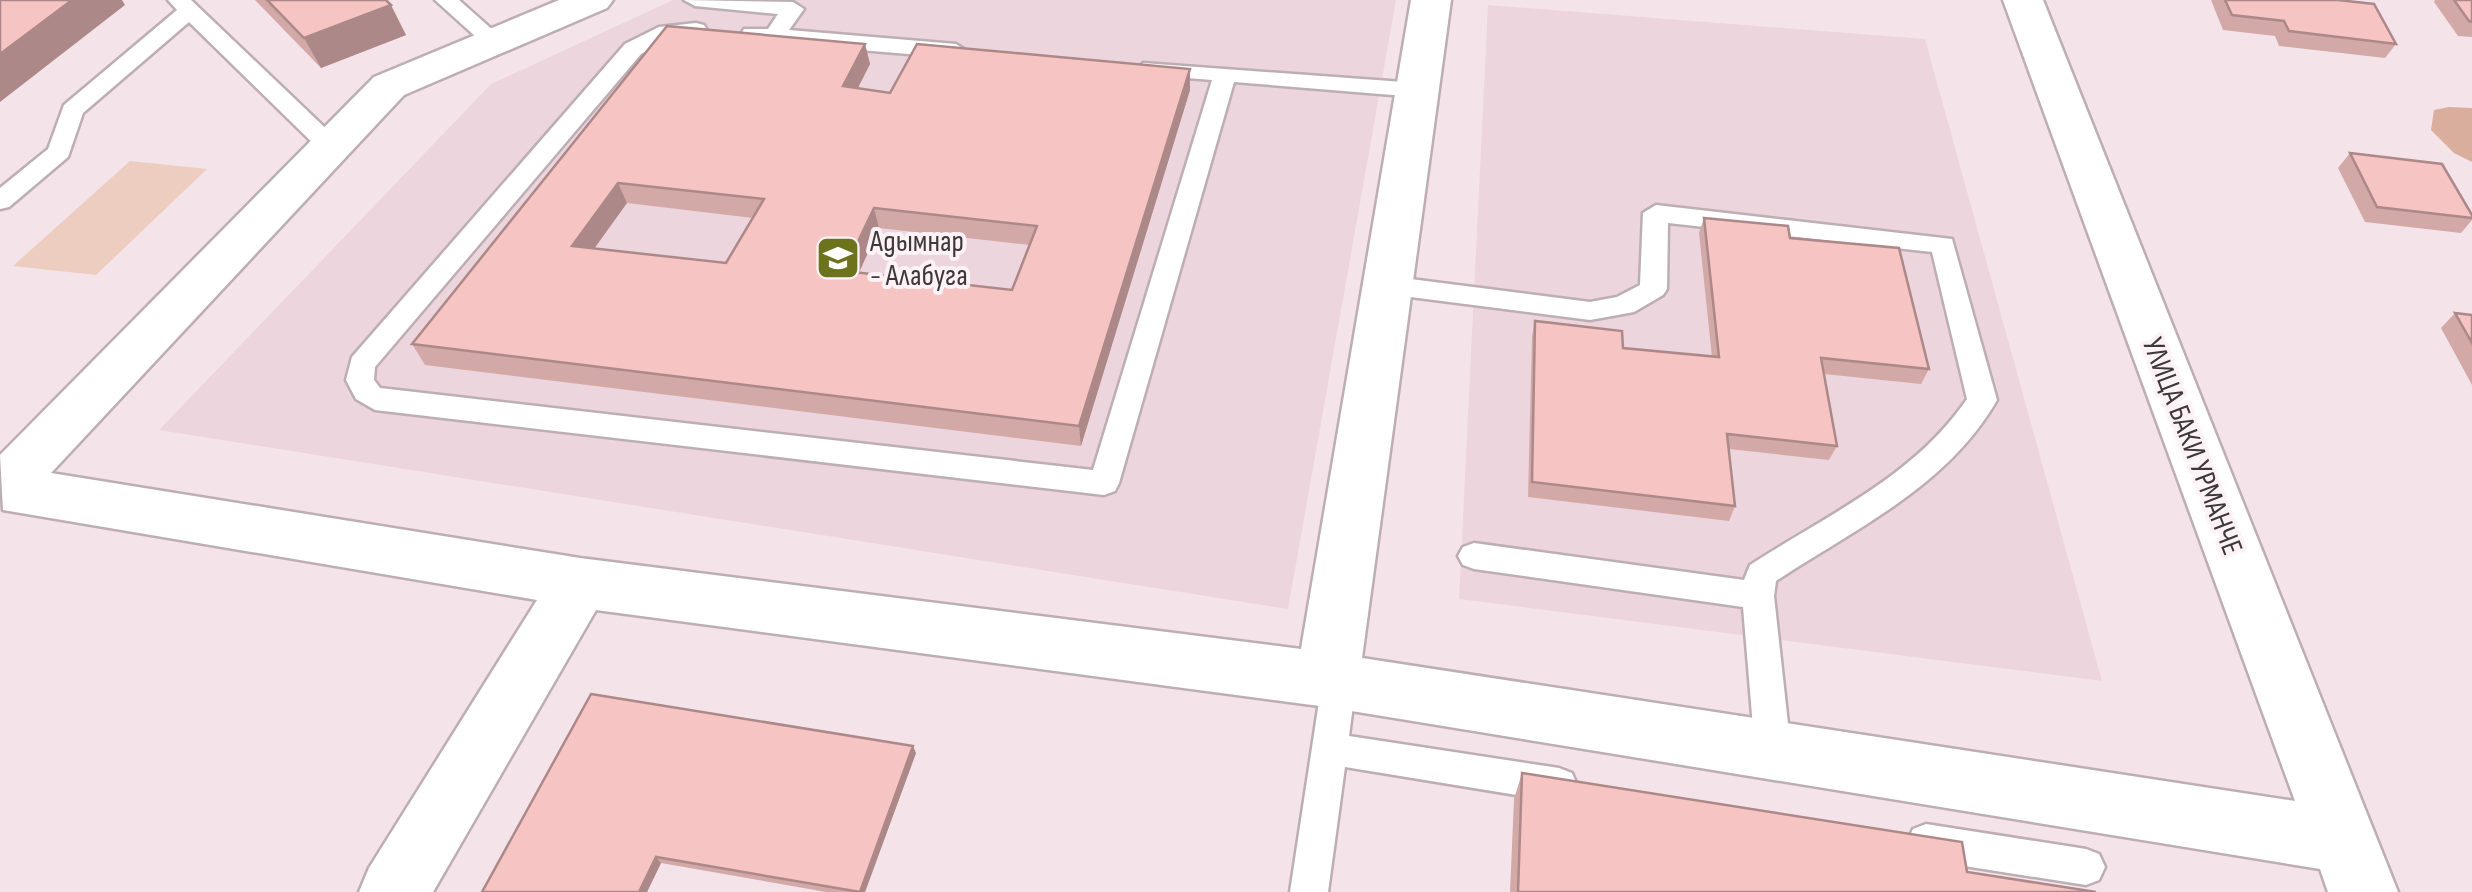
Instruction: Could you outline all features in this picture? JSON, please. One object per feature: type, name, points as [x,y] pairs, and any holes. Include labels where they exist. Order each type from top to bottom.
[{"type":"street","points":[[1,488],[389,86],[593,0]]},
{"type":"street","points":[[1333,681],[1430,0]]},
{"type":"street","name":"УЛИЦА БАКИ УРМАНЧЕ","points":[[2023,0],[2354,866]]},
{"type":"street","points":[[1,488],[580,583],[1333,681],[1773,751],[2354,866]]},
{"type":"street","points":[[394,892],[580,583]]},
{"type":"lane","points":[[446,0],[494,41]]},
{"type":"lane","points":[[695,0],[793,9],[774,36]]},
{"type":"lane","points":[[0,202],[59,152],[72,110],[184,5],[331,147]]},
{"type":"lane","points":[[990,54],[725,32],[667,32],[632,49],[362,364],[358,379],[362,389],[374,399],[1104,482],[1225,74]]},
{"type":"lane","points":[[1127,66],[1417,90]]},
{"type":"lane","points":[[1387,285],[1590,311],[1624,304],[1652,289],[1656,214],[1943,245],[1982,400],[1965,431],[1908,483],[1816,536],[1762,574],[1758,596],[1773,751]]},
{"type":"lane","points":[[1474,556],[1758,596]]},
{"type":"lane","points":[[1309,892],[1330,749],[1333,681]]},
{"type":"lane","points":[[1330,749],[1601,791]]},
{"type":"lane","points":[[1892,836],[2086,866]]},
{"type":"shaded area","name":"Адымнар - Алабуга","points":[[673,0],[1396,0],[1288,609],[159,430],[491,84]]},
{"type":"shaded area","points":[[1488,5],[1925,39],[2102,681],[1459,599]]},
{"type":"shaded area","points":[[2472,108],[2472,162],[2454,153],[2431,130],[2434,110]]},
{"type":"shaded area","points":[[130,161],[207,169],[96,275],[13,266]]},
{"type":"building","points":[[0,0],[72,0],[0,54]]},
{"type":"building","points":[[267,0],[386,0],[391,5],[304,38]]},
{"type":"building","points":[[2225,0],[2338,0],[2374,4],[2396,44],[2289,31],[2284,21],[2232,15]]},
{"type":"building","points":[[2454,0],[2472,0],[2472,22],[2469,21]]},
{"type":"building","points":[[667,26],[865,44],[843,86],[890,93],[917,44],[1190,69],[1079,426],[412,344]],"holes":[[[618,183],[764,199],[726,263],[572,246]],[[874,208],[1037,226],[1012,290],[844,271]]]},
{"type":"building","points":[[2350,153],[2442,164],[2472,218],[2377,207]]},
{"type":"building","points":[[1704,218],[1788,226],[1790,238],[1899,248],[1929,369],[1821,358],[1837,446],[1727,434],[1735,506],[1532,482],[1535,321],[1622,331],[1623,348],[1719,357]]},
{"type":"building","points":[[2455,313],[2472,315],[2472,343]]},
{"type":"building","points":[[591,694],[913,746],[860,892],[656,857],[639,892],[482,892]]},
{"type":"building","points":[[1522,773],[1962,842],[1967,872],[2096,892],[1518,892]]},
{"type":"place","name":"Адымнар - Алабуга","points":[[838,258]]}]
